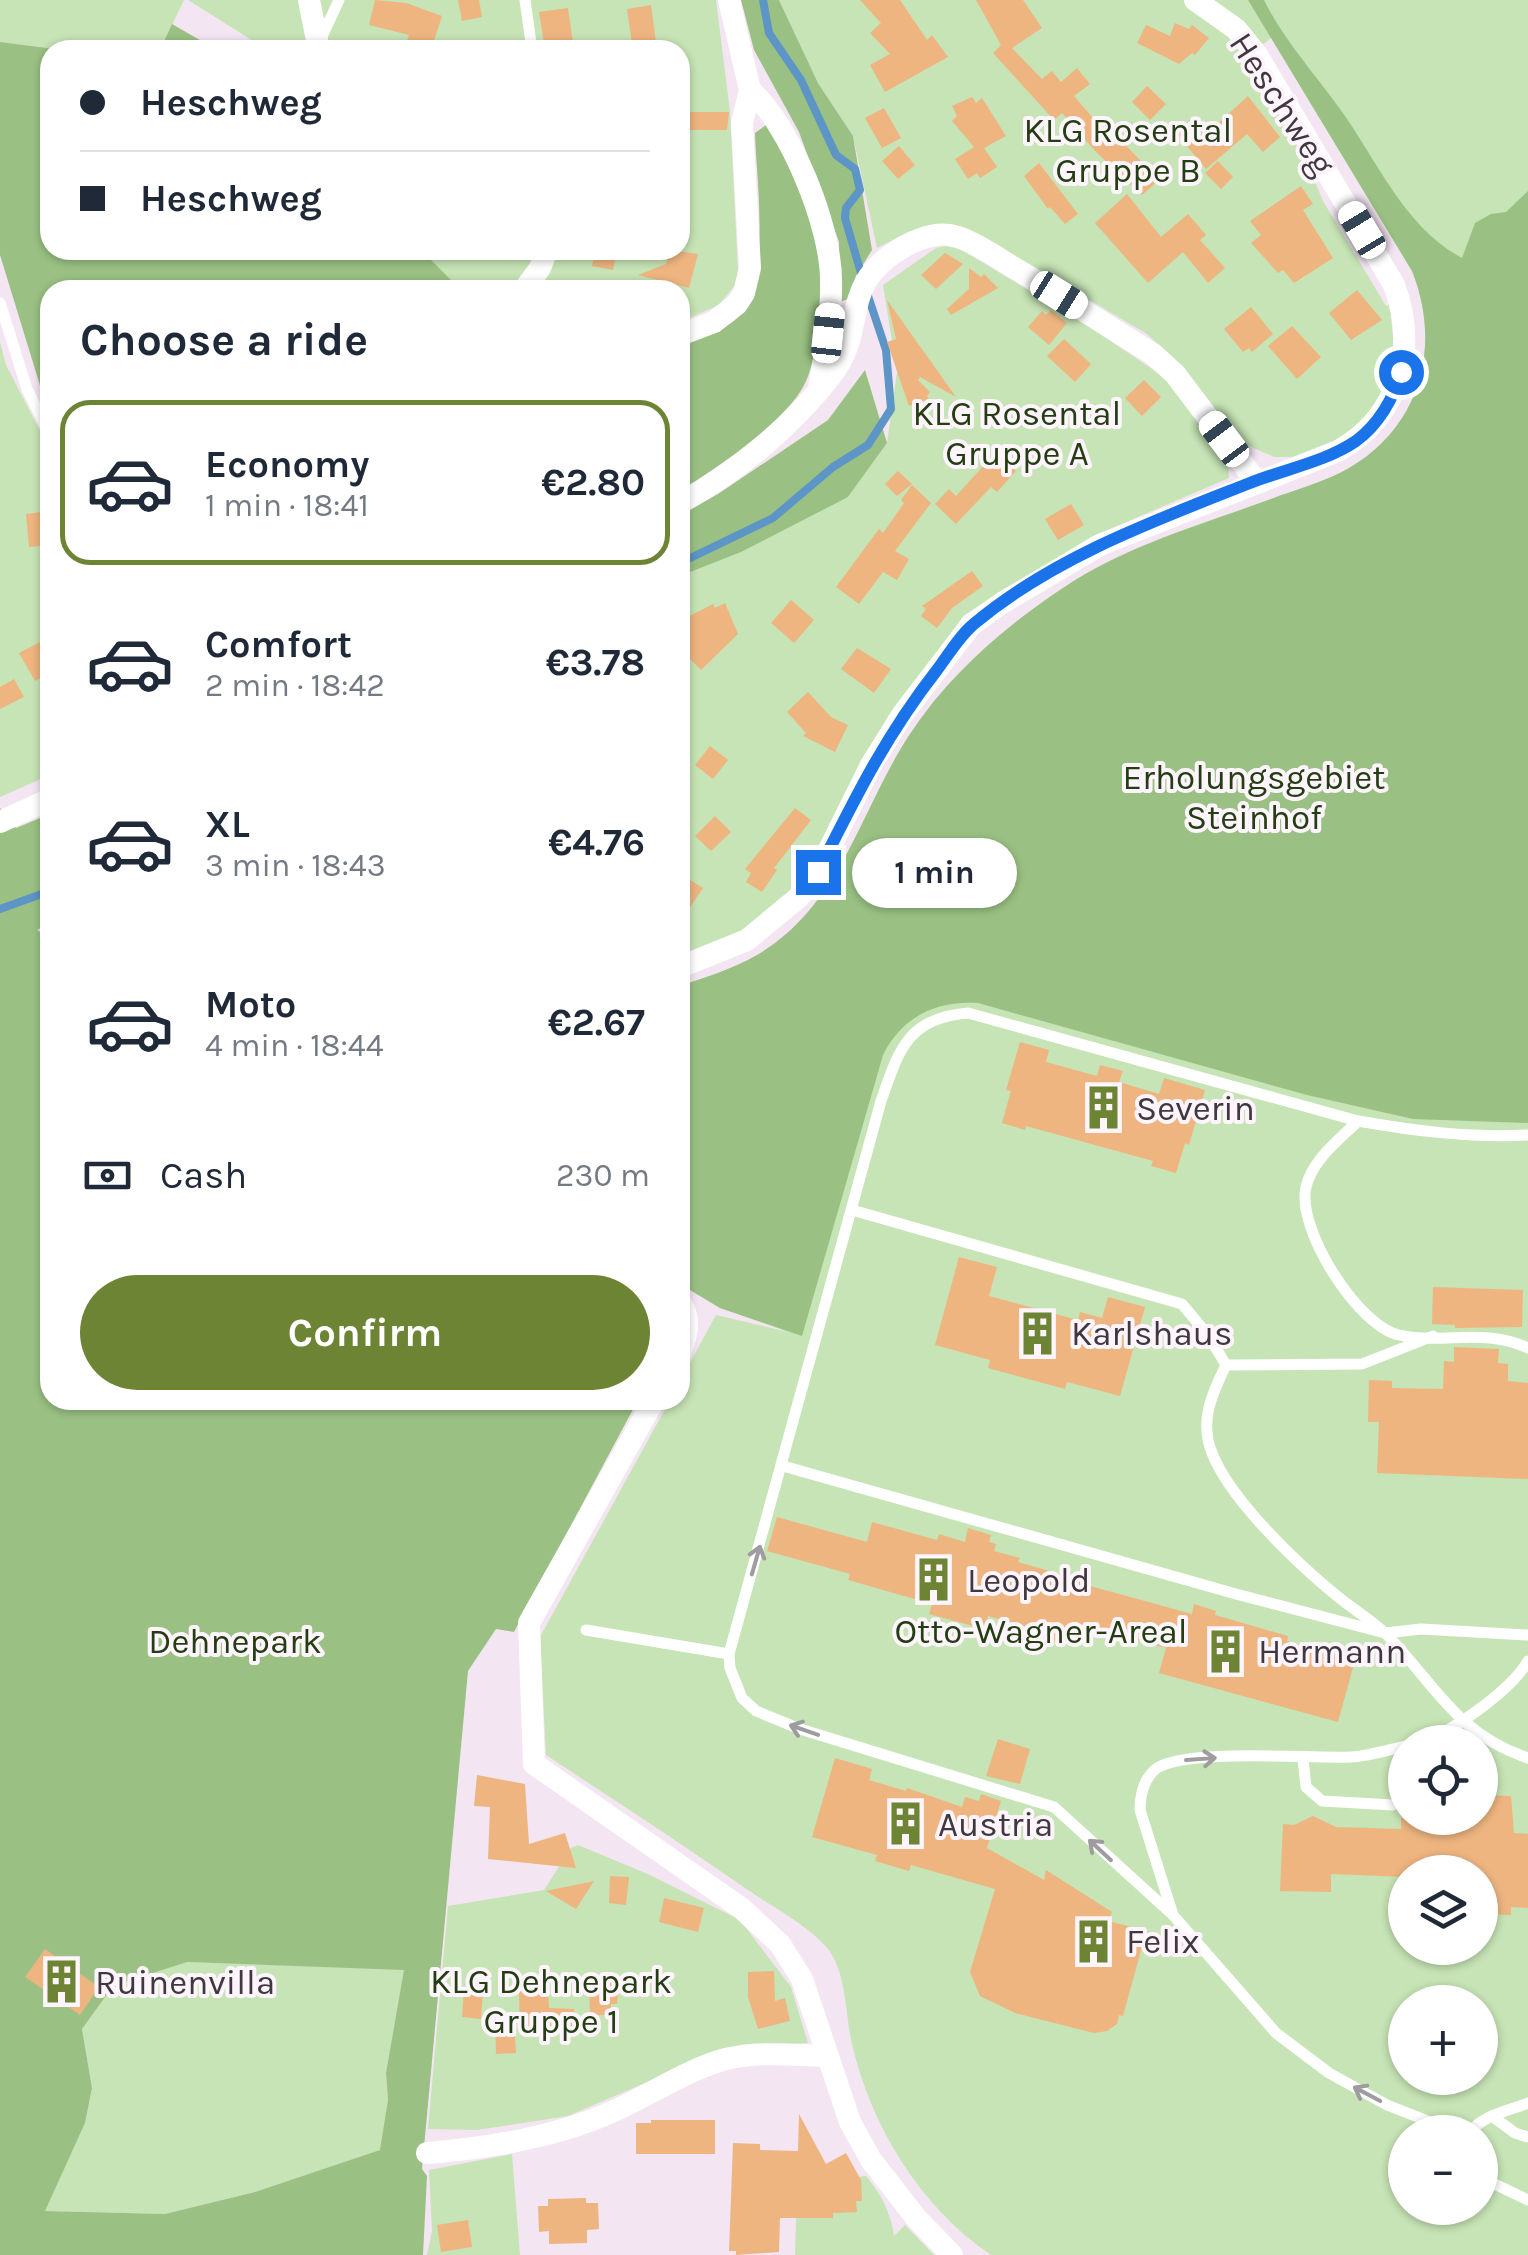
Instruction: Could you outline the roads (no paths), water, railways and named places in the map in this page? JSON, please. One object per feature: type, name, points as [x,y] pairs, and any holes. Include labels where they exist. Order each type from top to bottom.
[{"type":"street","points":[[309,0],[318,40]]},
{"type":"street","points":[[690,332],[728,312],[744,293],[748,280],[750,253],[742,123],[750,90],[729,0]]},
{"type":"street","name":"Heschweg","points":[[690,962],[747,940],[800,897],[818,872],[871,765],[902,715],[971,625],[1100,545],[1338,450],[1371,428],[1397,385],[1406,330],[1394,285],[1257,55],[1236,29],[1196,0]]},
{"type":"street","points":[[750,90],[788,138],[827,243],[832,278],[830,313],[818,392]]},
{"type":"street","points":[[690,497],[733,470],[774,437],[818,392],[847,349],[860,290],[875,268],[904,247],[934,235],[958,237],[991,254],[1153,354],[1175,374],[1256,480]]},
{"type":"street","points":[[0,822],[40,804]]},
{"type":"street","points":[[648,1410],[536,1608],[527,1636],[534,1764],[740,1908],[780,1944],[802,1979],[850,2122],[871,2160],[917,2219],[952,2255]]},
{"type":"street","points":[[427,2153],[466,2150],[569,2128],[610,2114],[721,2060],[756,2054],[826,2056]]},
{"type":"lane","points":[[322,40],[338,0]]},
{"type":"lane","points":[[525,0],[531,40]]},
{"type":"lane","points":[[0,303],[27,389],[40,415]]},
{"type":"lane","points":[[1414,2115],[1329,2074],[1276,2033],[1173,1915],[1054,1807],[800,1729],[756,1711],[742,1698],[730,1668],[729,1654],[896,1056],[920,1026],[955,1014],[982,1015],[1358,1122],[1486,1137],[1528,1135]]},
{"type":"lane","points":[[1358,1122],[1322,1156],[1306,1186],[1306,1219],[1316,1247],[1373,1322],[1398,1335],[1507,1338],[1528,1348]]},
{"type":"lane","points":[[852,1210],[1182,1304],[1226,1365]]},
{"type":"lane","points":[[1226,1365],[1362,1364],[1433,1336]]},
{"type":"lane","points":[[1226,1365],[1211,1395],[1206,1420],[1210,1448],[1219,1470],[1272,1536],[1384,1633],[1461,1721],[1489,1741],[1528,1758]]},
{"type":"lane","points":[[783,1466],[1384,1633],[1420,1629],[1528,1634]]},
{"type":"lane","points":[[586,1630],[729,1654]]},
{"type":"lane","points":[[1453,1725],[1520,1675],[1528,1661]]},
{"type":"lane","points":[[1173,1915],[1140,1810],[1140,1795],[1147,1778],[1158,1768],[1176,1761],[1204,1758],[1358,1756],[1388,1750]]},
{"type":"lane","points":[[1303,1758],[1306,1786],[1322,1801],[1388,1805]]},
{"type":"lane","points":[[1495,2115],[1528,2103]]},
{"type":"lane","points":[[1498,2121],[1515,2134],[1528,2137]]},
{"type":"lane","points":[[1498,2186],[1528,2200]]},
{"type":"waterway","points":[[763,0],[769,33],[801,80],[836,155],[855,169],[860,190],[846,208],[845,218],[863,280]]},
{"type":"waterway","points":[[690,558],[773,518],[833,467],[868,445],[891,409],[886,350],[867,293]]},
{"type":"waterway","points":[[0,909],[40,895]]},
{"type":"place","name":"Severin","points":[[1103,1108]]},
{"type":"place","name":"Karlshaus","points":[[1038,1333]]},
{"type":"place","name":"Leopold","points":[[934,1580]]},
{"type":"place","name":"Hermann","points":[[1225,1651]]},
{"type":"place","name":"Austria","points":[[905,1824]]},
{"type":"place","name":"Felix","points":[[1093,1941]]},
{"type":"place","name":"Ruinenvilla","points":[[62,1982]]},
{"type":"park label","name":"KLG Rosental Gruppe B","points":[[1128,150]]},
{"type":"park label","name":"KLG Rosental Gruppe A","points":[[1017,433]]},
{"type":"park label","name":"Erholungsgebiet Steinhof","points":[[1254,797]]},
{"type":"park label","name":"Otto-Wagner-Areal","points":[[1041,1631]]},
{"type":"park label","name":"Dehnepark","points":[[235,1641]]},
{"type":"park label","name":"KLG Dehnepark Gruppe 1","points":[[551,2001]]}]
